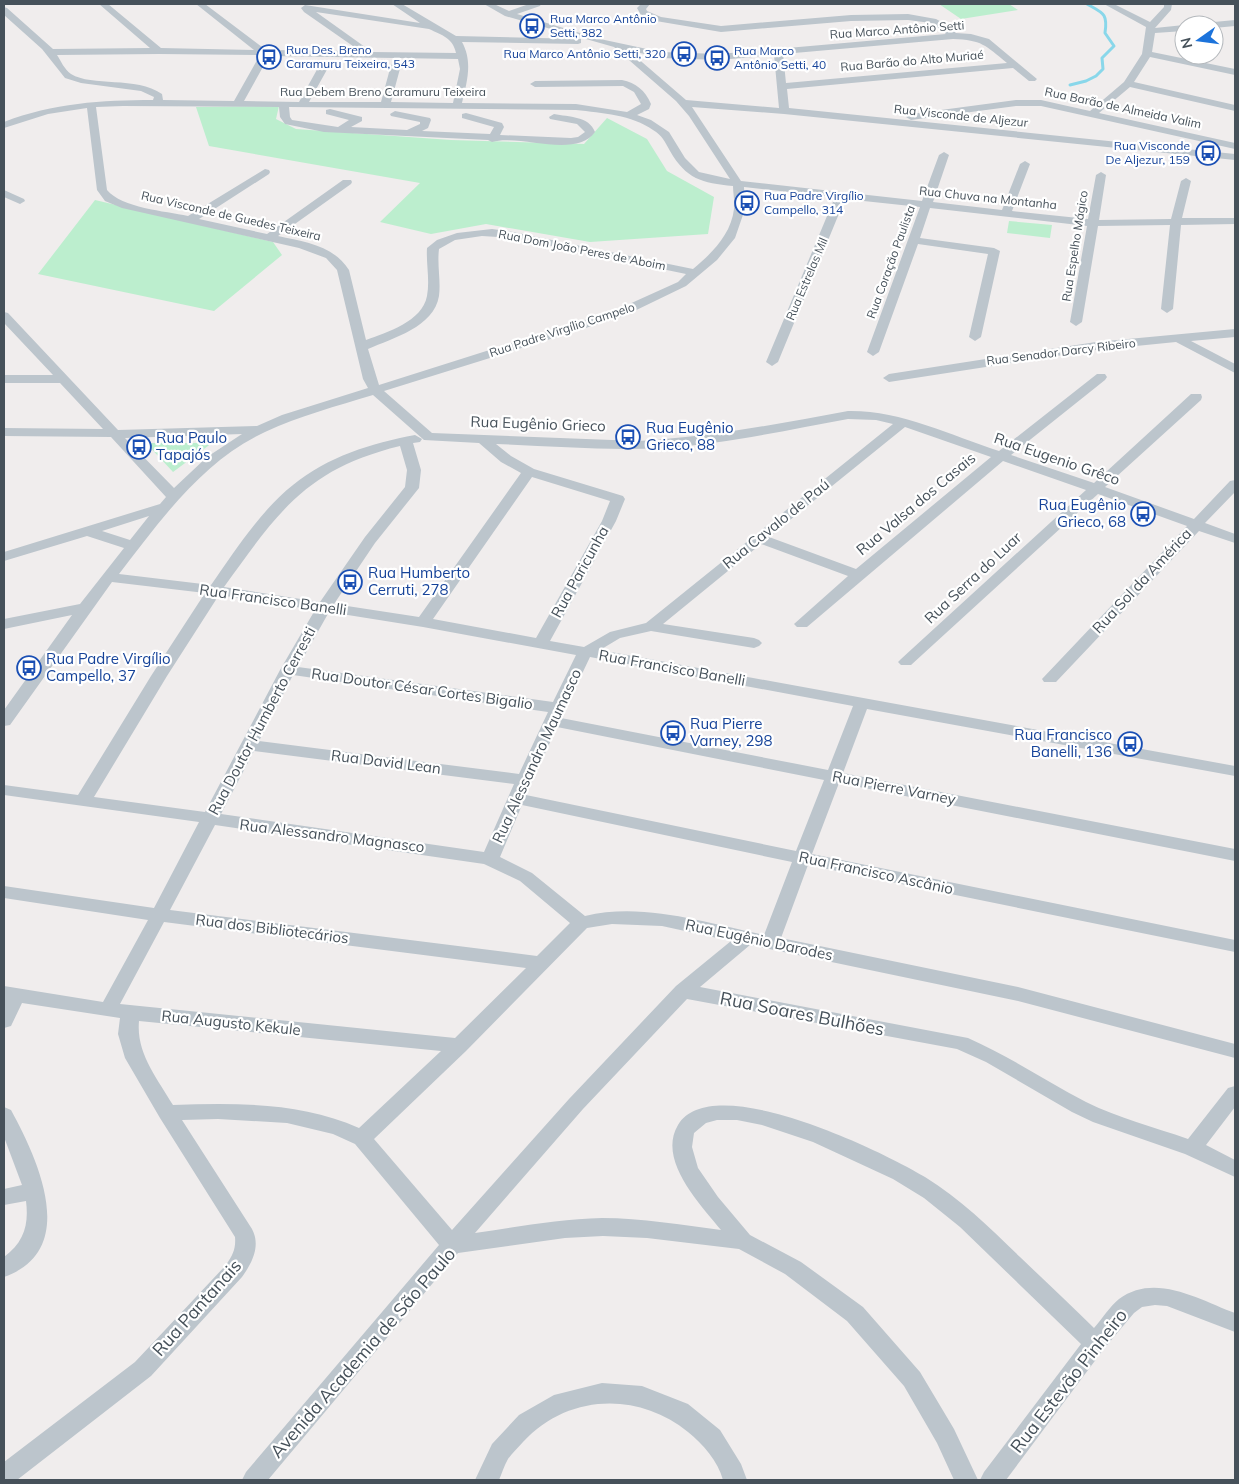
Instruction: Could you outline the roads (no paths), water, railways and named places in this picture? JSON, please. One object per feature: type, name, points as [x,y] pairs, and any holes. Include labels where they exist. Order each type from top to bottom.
[{"type":"street","points":[[6,4],[54,55],[60,69],[70,77],[150,90],[159,96],[158,102]]},
{"type":"street","points":[[103,4],[159,51]]},
{"type":"street","points":[[200,4],[265,54]]},
{"type":"street","points":[[396,4],[434,28],[456,39],[598,41]]},
{"type":"street","name":"Rua Marco Antônio Setti","points":[[488,4],[508,14],[598,41],[660,55],[719,56],[953,36],[971,37],[986,41],[1032,79]]},
{"type":"street","points":[[508,14],[537,4]]},
{"type":"street","points":[[653,4],[643,7],[644,14],[659,19],[721,29],[850,18],[908,17],[932,21],[953,36]]},
{"type":"street","points":[[1108,4],[1150,29],[1174,28]]},
{"type":"street","points":[[1093,113],[1128,84],[1147,54],[1150,29],[1164,14],[1168,4]]},
{"type":"street","points":[[302,6],[370,55]]},
{"type":"street","points":[[302,6],[434,28]]},
{"type":"street","points":[[4,10],[54,55],[159,51],[463,56]]},
{"type":"street","points":[[456,39],[466,69],[457,106]]},
{"type":"street","name":"Rua Padre Virgílio Campelo","points":[[258,429],[620,313],[682,284],[713,258],[729,238],[735,225],[740,209],[738,184],[684,103],[618,46]]},
{"type":"street","points":[[778,52],[784,110]]},
{"type":"street","points":[[238,103],[265,54]]},
{"type":"street","points":[[1147,54],[1235,72]]},
{"type":"street","points":[[633,60],[660,55]]},
{"type":"street","points":[[386,104],[396,65]]},
{"type":"street","name":"Rua Barão do Alto Muriaé","points":[[782,86],[1015,65]]},
{"type":"street","points":[[303,104],[324,66]]},
{"type":"street","points":[[535,84],[631,85],[646,104],[645,107],[627,116]]},
{"type":"street","points":[[1128,84],[1235,108]]},
{"type":"street","name":"Rua Debem Breno Caramuru Teixeira","points":[[4,125],[47,110],[91,104],[158,102],[576,108],[627,116],[650,124],[665,134],[691,173],[709,179],[738,184]]},
{"type":"street","name":"Rua Barão de Almeida Valim","points":[[886,121],[1029,102],[1093,113],[1235,146]]},
{"type":"street","name":"Rua Visconde de Aljezur","points":[[684,103],[784,110],[1235,157]]},
{"type":"street","name":"Rua Visconde de Guedes Teixeira","points":[[91,104],[102,190],[109,199],[122,204],[324,252],[337,259],[342,270],[369,379],[375,390]]},
{"type":"street","points":[[284,104],[285,117],[289,122],[324,129],[407,134],[426,130],[492,139],[570,141],[581,140],[587,137],[590,132],[585,124],[554,117]]},
{"type":"street","points":[[330,112],[358,119],[340,130]]},
{"type":"street","points":[[395,114],[425,119],[426,130]]},
{"type":"street","points":[[466,116],[498,125],[492,139]]},
{"type":"street","name":"Rua Coração Paulista","points":[[873,352],[944,154]]},
{"type":"street","points":[[1006,213],[1025,164]]},
{"type":"street","points":[[190,220],[265,172]]},
{"type":"street","name":"Rua Espelho Mágico","points":[[1076,322],[1101,175]]},
{"type":"street","points":[[1167,308],[1176,222],[1186,181]]},
{"type":"street","points":[[270,238],[346,182]]},
{"type":"street","name":"Rua Chuva na Montanha","points":[[738,184],[1092,223],[1235,221]]},
{"type":"street","points":[[4,193],[20,200]]},
{"type":"street","name":"Rua Estrelas Mil","points":[[772,362],[841,196]]},
{"type":"street","name":"Rua Dom João Peres de Aboim","points":[[361,348],[410,326],[431,306],[433,295],[433,248],[449,238],[490,233],[514,235],[696,273]]},
{"type":"street","points":[[912,240],[994,251],[975,337]]},
{"type":"street","points":[[4,316],[64,379],[90,410],[114,433],[169,501]]},
{"type":"street","points":[[4,333],[20,333]]},
{"type":"street","name":"Rua Senador Darcy Ribeiro","points":[[889,378],[1096,346],[1235,333]]},
{"type":"street","points":[[1177,338],[1235,368]]},
{"type":"street","name":"Rua Valsa dos Casais","points":[[802,624],[999,455],[1101,377]]},
{"type":"street","points":[[4,379],[64,379]]},
{"type":"street","points":[[375,390],[429,437]]},
{"type":"street","name":"Rua Serra do Luar","points":[[906,662],[1196,397]]},
{"type":"street","name":"Rua Eugênio Grieco","points":[[82,802],[214,590],[278,506],[297,487],[320,471],[356,456],[405,441],[429,437],[638,445],[666,444],[848,415],[865,415]]},
{"type":"street","name":"Rua Eugenio Grêco","points":[[865,415],[902,423],[999,455],[1235,539]]},
{"type":"street","name":"Rua Cavalo de Paú","points":[[584,652],[614,636],[650,626],[902,423]]},
{"type":"street","points":[[4,432],[190,433],[258,429]]},
{"type":"street","points":[[7,713],[132,546],[189,478],[217,455],[258,429]]},
{"type":"street","points":[[423,622],[528,472],[506,459],[481,438]]},
{"type":"street","name":"Rua Doutor Humberto Cerresti","points":[[108,1008],[160,915],[288,670],[324,607],[370,540],[412,488],[415,482],[415,473],[405,441]]},
{"type":"street","name":"Rua Paricunha","points":[[528,472],[618,499],[609,521],[540,644]]},
{"type":"street","name":"Rua Sol da América","points":[[1050,679],[1235,484]]},
{"type":"street","points":[[4,557],[88,531],[169,501]]},
{"type":"street","points":[[88,531],[132,546]]},
{"type":"street","points":[[758,538],[858,575]]},
{"type":"street","name":"Rua Francisco Banelli","points":[[108,578],[214,590],[423,622],[1235,771]]},
{"type":"street","points":[[4,624],[26,618],[85,608]]},
{"type":"street","name":"Rua Cavalo de Paú","points":[[650,626],[754,643]]},
{"type":"street","name":"Rua Alessandro Maumasco","points":[[490,859],[524,780],[584,652]]},
{"type":"street","name":"Rua Doutor César Cortes Bigalio","points":[[288,670],[554,715]]},
{"type":"street","points":[[770,942],[862,702]]},
{"type":"street","name":"Rua Pierre Varney","points":[[554,715],[834,776],[1235,855]]},
{"type":"street","name":"Rua David Lean","points":[[248,745],[524,780]]},
{"type":"street","name":"Rua Alessandro Magnasco","points":[[4,790],[209,820],[447,851],[490,859],[517,872],[565,908],[581,923]]},
{"type":"street","name":"Rua Francisco Ascânio","points":[[517,798],[1235,946]]},
{"type":"street","name":"Rua dos Bibliotecários","points":[[4,892],[160,915],[541,962]]},
{"type":"street","name":"Rua Eugênio Darodes","points":[[581,923],[603,917],[628,916],[662,920],[1018,994],[1235,1051]]},
{"type":"street","points":[[362,1138],[458,1046],[581,923]]},
{"type":"street","points":[[167,1113],[218,1111],[287,1115],[338,1127],[362,1138],[452,1245],[576,1104],[683,991],[746,938]]},
{"type":"street","name":"Rua Soares Bulhões","points":[[683,991],[962,1043],[993,1057],[1079,1107],[1100,1117],[1192,1148],[1235,1169]]},
{"type":"street","points":[[4,1021],[10,994]]},
{"type":"street","name":"Rua Augusto Kekule","points":[[10,994],[130,1013],[458,1046]]},
{"type":"street","name":"Rua Pantanais","points":[[4,1476],[143,1369],[242,1260],[247,1246],[245,1235],[167,1113],[130,1046],[128,1034],[130,1013]]},
{"type":"street","points":[[1192,1148],[1235,1093]]},
{"type":"street","points":[[743,1241],[702,1191],[685,1163],[681,1142],[685,1128],[697,1118],[717,1112],[740,1112],[786,1124],[866,1155],[919,1184],[967,1219],[1095,1343]]},
{"type":"street","points":[[4,1115],[35,1191],[39,1220],[34,1238],[26,1252],[4,1268]]},
{"type":"street","points":[[4,1197],[35,1191]]},
{"type":"street","name":"Avenida Academia de São Paulo","points":[[254,1480],[452,1245],[565,1229],[602,1227],[647,1229],[743,1241],[794,1268],[854,1314],[912,1379],[946,1436],[966,1480]]},
{"type":"street","name":"Rua Estevão Pinheiro","points":[[992,1480],[1095,1343],[1126,1306],[1138,1299],[1155,1296],[1168,1297],[1235,1323]]},
{"type":"street","points":[[488,1480],[500,1451],[527,1422],[562,1402],[602,1393],[642,1396],[680,1411],[712,1437],[733,1472],[735,1480]]},
{"type":"waterway","points":[[1070,85],[1096,76],[1103,69],[1102,58],[1114,46],[1105,33],[1105,17],[1087,4]]},
{"type":"place","name":"Rua Marco Antônio Setti, 382","points":[[532,26]]},
{"type":"place","name":"Rua Marco Antônio Setti, 320","points":[[684,54]]},
{"type":"place","name":"Rua Des. Breno Caramuru Teixeira, 543","points":[[269,57]]},
{"type":"place","name":"Rua Marco Antônio Setti, 40","points":[[717,58]]},
{"type":"place","name":"Rua Visconde De Aljezur, 159","points":[[1208,153]]},
{"type":"place","name":"Rua Padre Virgílio Campello, 314","points":[[747,203]]},
{"type":"place","name":"Rua Eugênio Grieco, 88","points":[[628,437]]},
{"type":"place","name":"Rua Paulo Tapajós","points":[[139,447]]},
{"type":"place","name":"Rua Eugênio Grieco, 68","points":[[1143,514]]},
{"type":"place","name":"Rua Humberto Cerruti, 278","points":[[350,582]]},
{"type":"place","name":"Rua Padre Virgílio Campello, 37","points":[[29,668]]},
{"type":"place","name":"Rua Pierre Varney, 298","points":[[673,733]]},
{"type":"place","name":"Rua Francisco Banelli, 136","points":[[1130,744]]}]
